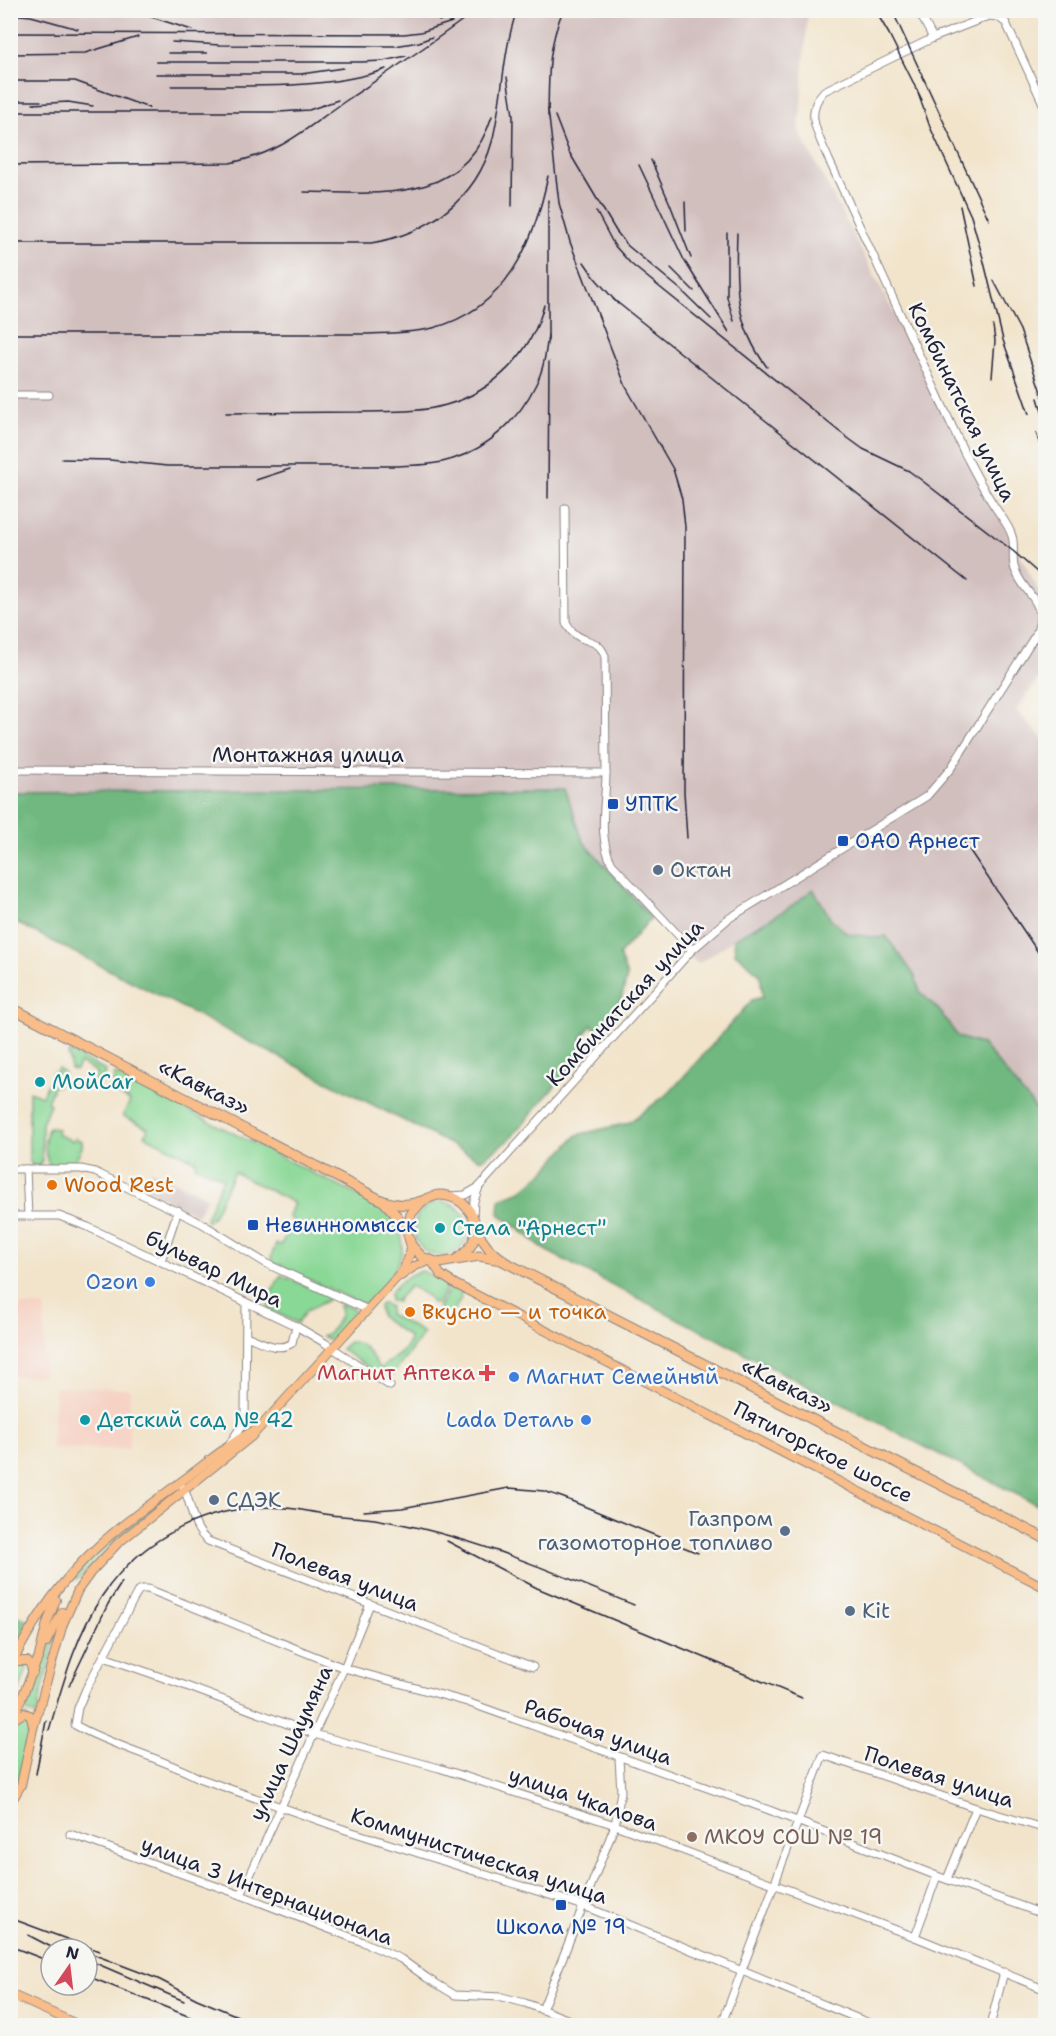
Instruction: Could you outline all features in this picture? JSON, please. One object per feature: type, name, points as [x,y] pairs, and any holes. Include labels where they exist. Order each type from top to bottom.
[{"type":"highway","name":"«Кавказ»","points":[[10,1007],[381,1200],[397,1216],[407,1231],[411,1245]]},
{"type":"highway","name":"«Кавказ»","points":[[381,1200],[404,1204],[430,1197],[448,1196]]},
{"type":"highway","points":[[448,1196],[463,1203],[473,1216]]},
{"type":"highway","points":[[407,1231],[411,1214],[422,1201]]},
{"type":"highway","name":"«Кавказ»","points":[[473,1216],[475,1228],[490,1250],[511,1265]]},
{"type":"highway","points":[[455,1260],[468,1250],[475,1228]]},
{"type":"highway","points":[[411,1245],[422,1257],[431,1261]]},
{"type":"highway","name":"«Кавказ»","points":[[431,1261],[490,1257],[511,1265],[1046,1539]]},
{"type":"main road","points":[[12,1666],[39,1618],[81,1563],[101,1544],[242,1445],[396,1279],[407,1264],[411,1245]]},
{"type":"main road","points":[[455,1260],[448,1267],[447,1273],[455,1284]]},
{"type":"main road","points":[[396,1279],[416,1266],[431,1261]]},
{"type":"main road","name":"Пятигорское шоссе","points":[[431,1261],[441,1275],[455,1284],[1046,1588]]},
{"type":"main road","points":[[39,1656],[66,1606],[108,1551],[229,1444],[259,1428]]},
{"type":"main road","points":[[12,1723],[39,1656],[47,1623],[64,1584]]},
{"type":"main road","points":[[10,1804],[21,1785],[33,1729],[57,1641],[78,1590]]},
{"type":"main road","points":[[12,1666],[17,1661],[27,1661],[33,1673]]},
{"type":"main road","points":[[12,1723],[24,1713],[33,1719],[33,1729]]},
{"type":"main road","points":[[10,1995],[81,2025]]},
{"type":"street","points":[[918,10],[933,38]]},
{"type":"street","name":"Комбинатская улица","points":[[479,1187],[692,950],[728,919],[927,796],[951,768],[1040,626],[1040,613],[1034,597],[1019,579],[1013,563],[1012,536],[964,452],[829,160],[813,117],[816,99],[824,91],[933,38],[989,16],[998,17],[1006,23],[1046,110]]},
{"type":"street","points":[[10,395],[49,395]]},
{"type":"street","points":[[565,508],[566,623],[576,636],[591,640],[602,647],[605,656],[606,773],[603,840],[606,852],[612,864],[692,950]]},
{"type":"street","name":"Монтажная улица","points":[[10,770],[606,773]]},
{"type":"street","name":"бульвар Мира","points":[[10,1169],[92,1171],[178,1210],[267,1264],[368,1310]]},
{"type":"street","points":[[26,1169],[28,1216]]},
{"type":"street","points":[[448,1196],[465,1195],[479,1187]]},
{"type":"street","points":[[473,1216],[474,1201],[479,1187]]},
{"type":"street","points":[[161,1261],[178,1210]]},
{"type":"street","name":"бульвар Мира","points":[[10,1216],[67,1218],[296,1326],[390,1386]]},
{"type":"street","points":[[229,1444],[242,1425],[245,1415],[246,1303]]},
{"type":"street","points":[[246,1336],[278,1348],[285,1347],[292,1343],[296,1326]]},
{"type":"street","name":"Полевая улица","points":[[183,1486],[195,1525],[200,1535],[208,1541],[533,1667]]},
{"type":"street","points":[[64,1584],[78,1590]]},
{"type":"street","name":"Рабочая улица","points":[[104,1657],[138,1591],[148,1589],[344,1668],[467,1702],[1046,1914]]},
{"type":"street","name":"улица Шаумяна","points":[[241,1895],[344,1668],[370,1604]]},
{"type":"street","name":"Коммунистическая улица","points":[[104,1657],[86,1689],[74,1720],[75,1725],[85,1731],[200,1778],[280,1807],[584,1906],[876,2025]]},
{"type":"street","name":"улица Чкалова","points":[[104,1657],[314,1734],[439,1768],[615,1825],[915,1937],[1046,1990]]},
{"type":"street","name":"Полевая улица","points":[[797,1821],[822,1755],[976,1808],[1046,1829]]},
{"type":"street","points":[[542,2010],[615,1825],[621,1792],[619,1758]]},
{"type":"street","points":[[947,1879],[976,1808]]},
{"type":"street","points":[[721,2025],[797,1821]]},
{"type":"street","name":"улица 3 Интернационала","points":[[70,1834],[241,1895],[363,1942],[401,1959],[455,1995],[502,1997],[585,2025]]},
{"type":"street","points":[[915,1937],[937,1876]]},
{"type":"street","points":[[990,2025],[1005,1972]]},
{"type":"shaded area","points":[[10,11],[808,11],[799,131],[1045,603],[1045,670],[1016,710],[1045,741],[1045,1120],[983,1045],[958,1037],[939,1010],[920,992],[915,976],[880,938],[848,934],[831,919],[813,889],[789,908],[734,939],[698,964],[632,898],[583,841],[564,788],[11,792]]},
{"type":"shaded area","points":[[151,1170],[207,1197],[197,1215],[144,1188]]},
{"type":"shaded area","points":[[10,1306],[45,1306],[43,1376],[11,1376]]},
{"type":"shaded area","points":[[55,1387],[130,1389],[129,1449],[52,1449]]},
{"type":"green space","points":[[565,788],[583,841],[651,918],[619,955],[627,976],[619,1008],[596,1031],[592,1025],[581,1038],[588,1047],[510,1139],[481,1160],[11,920],[11,792]]},
{"type":"green space","points":[[813,889],[831,919],[848,934],[880,938],[886,936],[915,976],[920,992],[939,1010],[958,1037],[983,1045],[1045,1120],[1045,1509],[547,1251],[499,1214],[500,1199],[521,1191],[543,1173],[577,1135],[628,1123],[670,1092],[752,1000],[763,997],[760,974],[735,953],[734,939],[789,908]]},
{"type":"green space","points":[[70,1052],[106,1071],[101,1081],[96,1083],[94,1081],[97,1072],[80,1063],[76,1070],[71,1069],[68,1054]]},
{"type":"green space","points":[[58,1068],[64,1073],[58,1086],[54,1085],[47,1102],[50,1104],[42,1123],[42,1161],[39,1166],[32,1166],[29,1159],[29,1091],[42,1096],[53,1072],[56,1073]]},
{"type":"green space","points":[[115,1074],[385,1209],[396,1223],[401,1235],[402,1247],[395,1269],[369,1302],[362,1304],[294,1273],[282,1265],[274,1264],[271,1257],[276,1244],[281,1245],[293,1220],[288,1217],[294,1203],[234,1172],[213,1216],[207,1222],[206,1218],[223,1178],[195,1165],[196,1161],[145,1136],[148,1128],[123,1116],[130,1101],[111,1088]]},
{"type":"green space","points":[[49,1128],[58,1129],[57,1134],[73,1141],[75,1138],[82,1141],[80,1152],[69,1165],[62,1167],[49,1165],[45,1146]]},
{"type":"green space","points":[[436,1202],[446,1202],[456,1206],[464,1214],[468,1229],[464,1244],[456,1252],[446,1256],[436,1256],[426,1252],[418,1244],[414,1234],[414,1224],[418,1214],[426,1206]]},
{"type":"green space","points":[[422,1271],[446,1282],[446,1290],[437,1304],[432,1303],[428,1296],[410,1286],[396,1301],[398,1302],[390,1301],[390,1293],[400,1282]]},
{"type":"green space","points":[[281,1275],[327,1295],[328,1300],[306,1311],[297,1323],[270,1310],[268,1307],[271,1293]]},
{"type":"green space","points":[[455,1288],[460,1292],[461,1298],[452,1314],[446,1316],[439,1312],[439,1306],[450,1289]]},
{"type":"green space","points":[[383,1303],[390,1307],[389,1314],[424,1333],[388,1381],[341,1349],[349,1342],[364,1347],[380,1369],[402,1352],[409,1342],[409,1337],[381,1317],[379,1306]]},
{"type":"green space","points":[[340,1304],[353,1308],[356,1315],[336,1337],[329,1340],[322,1336],[332,1330],[336,1323],[341,1312]]},
{"type":"green space","points":[[179,1488],[180,1490],[105,1550],[76,1579],[74,1576],[111,1540]]},
{"type":"green space","points":[[14,1614],[32,1622],[11,1665],[11,1616]]},
{"type":"green space","points":[[59,1623],[36,1716],[24,1710]]},
{"type":"green space","points":[[24,1663],[28,1667],[11,1712],[11,1680],[18,1665]]},
{"type":"green space","points":[[26,1716],[30,1722],[19,1782],[11,1798],[10,1740],[22,1717]]},
{"type":"railway","points":[[439,21],[460,10]]},
{"type":"railway","points":[[10,165],[230,163],[265,153],[292,139],[476,10]]},
{"type":"railway","points":[[13,243],[371,243],[411,232],[446,211],[461,197],[485,163],[496,126],[508,43],[517,10]]},
{"type":"railway","points":[[548,116],[551,50],[563,10]]},
{"type":"railway","points":[[875,10],[922,100]]},
{"type":"railway","points":[[892,10],[989,220]]},
{"type":"railway","points":[[72,12],[145,15],[192,30]]},
{"type":"railway","points":[[10,14],[31,16],[78,29]]},
{"type":"railway","points":[[10,33],[404,34],[421,32],[452,22]]},
{"type":"railway","points":[[10,54],[85,53],[138,37]]},
{"type":"railway","points":[[172,42],[220,45],[395,46],[432,37]]},
{"type":"railway","points":[[168,53],[207,53]]},
{"type":"railway","points":[[156,62],[361,62],[383,61],[406,56]]},
{"type":"railway","points":[[156,74],[301,74],[343,68]]},
{"type":"railway","points":[[171,86],[308,84],[336,81],[386,69]]},
{"type":"railway","points":[[507,77],[513,115],[512,206]]},
{"type":"railway","points":[[10,81],[75,81],[149,108]]},
{"type":"railway","points":[[918,93],[930,127],[971,216],[1003,340],[1029,414]]},
{"type":"railway","points":[[10,112],[279,112],[309,110],[338,100]]},
{"type":"railway","points":[[10,101],[41,101]]},
{"type":"railway","points":[[33,104],[68,102],[93,106]]},
{"type":"railway","points":[[548,109],[559,203],[570,242],[626,387],[673,469],[682,499],[685,527],[684,792],[687,838]]},
{"type":"railway","points":[[304,192],[389,192],[415,188],[440,180],[461,166],[479,145],[492,116]]},
{"type":"railway","points":[[555,116],[569,152],[616,231],[628,246],[680,289],[711,319]]},
{"type":"railway","points":[[651,160],[691,258]]},
{"type":"railway","points":[[639,165],[684,260],[729,332]]},
{"type":"railway","points":[[10,334],[369,334],[433,328],[458,319],[480,306],[513,270],[534,226],[548,176]]},
{"type":"railway","points":[[548,200],[548,341]]},
{"type":"railway","points":[[685,202],[686,231]]},
{"type":"railway","points":[[960,206],[977,286]]},
{"type":"railway","points":[[596,211],[614,245],[631,264],[841,433],[863,449],[909,471],[1013,551],[1046,580]]},
{"type":"railway","points":[[727,233],[727,297],[734,321]]},
{"type":"railway","points":[[737,233],[736,270],[739,304],[749,336],[767,367]]},
{"type":"railway","points":[[584,262],[618,304]]},
{"type":"railway","points":[[671,268],[694,291]]},
{"type":"railway","points":[[994,281],[1020,330],[1046,407]]},
{"type":"railway","points":[[613,299],[967,581]]},
{"type":"railway","points":[[226,413],[403,411],[446,405],[479,391],[508,368],[530,339],[544,305]]},
{"type":"railway","points":[[992,377],[995,341],[993,326]]},
{"type":"railway","points":[[62,459],[110,460],[167,466],[398,466],[446,461],[466,454],[491,439],[521,409],[541,372],[548,335]]},
{"type":"railway","points":[[548,498],[549,362]]},
{"type":"railway","points":[[1038,398],[1046,425]]},
{"type":"railway","points":[[1036,433],[1046,462]]},
{"type":"railway","points":[[256,480],[290,469]]},
{"type":"railway","points":[[962,839],[1046,964]]},
{"type":"railway","points":[[364,1511],[402,1508],[509,1488],[544,1491],[698,1553]]},
{"type":"railway","points":[[49,1730],[84,1628],[102,1596],[119,1574],[159,1540],[182,1527],[207,1517],[233,1511],[286,1508],[374,1519],[413,1527],[509,1555],[634,1605]]},
{"type":"railway","points":[[447,1541],[537,1588],[802,1698]]},
{"type":"railway","points":[[69,1686],[108,1604],[122,1582]]},
{"type":"railway","points":[[36,1774],[46,1721]]},
{"type":"railway","points":[[10,1918],[61,1937]]},
{"type":"railway","points":[[28,1935],[39,1941]]},
{"type":"railway","points":[[10,1946],[39,1957]]},
{"type":"railway","points":[[99,1957],[158,1979],[197,1999],[247,2020]]},
{"type":"railway","points":[[99,1965],[184,2001]]},
{"type":"railway","points":[[99,1981],[213,2026]]},
{"type":"place","name":"УПТК","points":[[613,804]]},
{"type":"place","name":"ОАО Арнест","points":[[843,841]]},
{"type":"place","name":"Октан","points":[[658,870]]},
{"type":"place","name":"МойCar","points":[[40,1082]]},
{"type":"place","name":"Wood Rest","points":[[52,1185]]},
{"type":"place","name":"Невинномысск","points":[[253,1225]]},
{"type":"place","name":"Стела \"Арнест\"","points":[[440,1228]]},
{"type":"place","name":"Ozon","points":[[150,1282]]},
{"type":"place","name":"Вкусно — и точка","points":[[410,1312]]},
{"type":"place","name":"Магнит Аптека","points":[[487,1373]]},
{"type":"place","name":"Магнит Семейный","points":[[514,1377]]},
{"type":"place","name":"Детский сад № 42","points":[[85,1420]]},
{"type":"place","name":"Lada Dеталь","points":[[586,1420]]},
{"type":"place","name":"СДЭК","points":[[214,1500]]},
{"type":"place","name":"Газпром газомоторное топливо","points":[[785,1531]]},
{"type":"place","name":"Kit","points":[[850,1611]]},
{"type":"place","name":"МКОУ СОШ № 19","points":[[692,1837]]},
{"type":"place","name":"Школа № 19","points":[[561,1905]]}]
